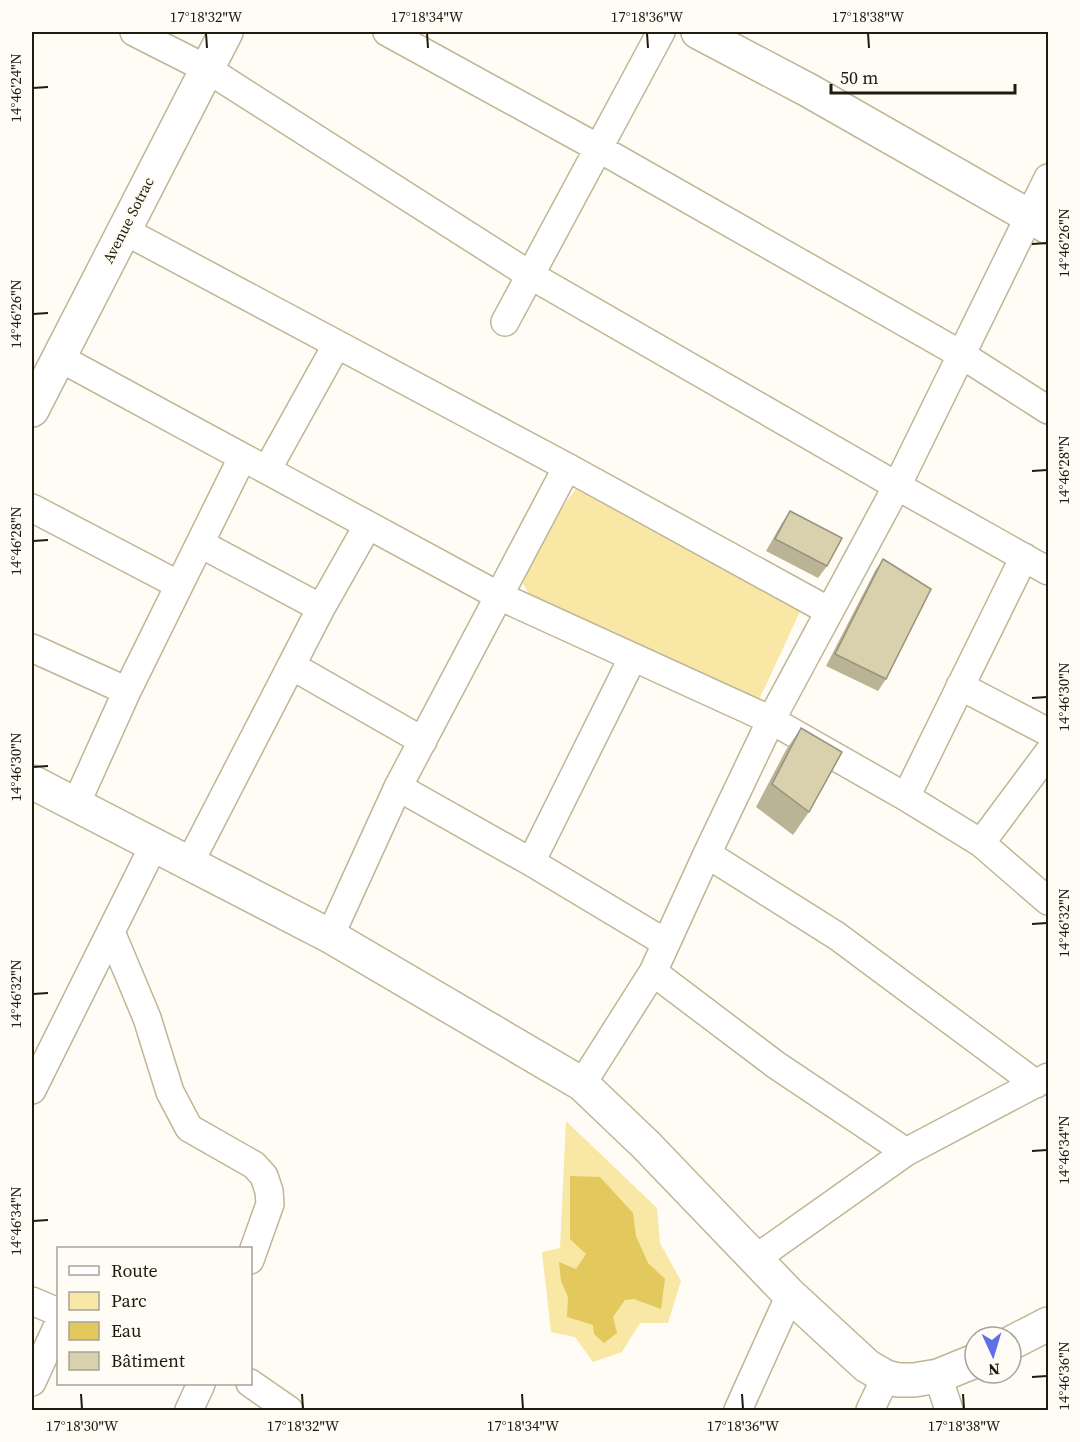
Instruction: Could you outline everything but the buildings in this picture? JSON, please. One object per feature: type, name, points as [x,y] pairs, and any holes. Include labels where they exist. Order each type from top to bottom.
[{"type":"street","points":[[134,32],[207,69],[530,275],[1048,571]]},
{"type":"street","name":"Avenue Sotrac","points":[[32,410],[226,32]]},
{"type":"street","points":[[387,32],[600,149],[962,355],[1048,410]]},
{"type":"street","points":[[505,322],[662,32]]},
{"type":"street","points":[[698,32],[808,90],[1039,221]]},
{"type":"street","points":[[582,1084],[653,972],[771,720],[897,486],[962,355],[1039,221],[1048,178]]},
{"type":"street","points":[[123,230],[567,467],[829,611]]},
{"type":"street","points":[[267,470],[337,344]]},
{"type":"street","points":[[58,357],[499,596],[771,720],[981,843],[1048,901]]},
{"type":"street","points":[[76,804],[128,691],[242,458]]},
{"type":"street","points":[[330,936],[398,787],[567,467]]},
{"type":"street","points":[[32,508],[179,585]]},
{"type":"street","points":[[190,862],[321,608],[368,525]]},
{"type":"street","points":[[201,544],[321,608]]},
{"type":"street","points":[[906,797],[1024,557]]},
{"type":"street","points":[[32,648],[128,691]]},
{"type":"street","points":[[531,862],[633,657]]},
{"type":"street","points":[[292,666],[423,741]]},
{"type":"street","points":[[960,686],[1048,732]]},
{"type":"street","points":[[981,843],[1048,753]]},
{"type":"street","points":[[32,782],[330,936],[582,1084],[646,1145],[790,1295],[867,1366],[886,1377],[914,1380],[938,1376],[963,1366]]},
{"type":"street","points":[[398,787],[531,862],[666,944]]},
{"type":"street","points":[[32,1090],[42,1045],[111,932],[154,845]]},
{"type":"street","points":[[707,854],[837,936],[1042,1081],[906,1152],[755,1258]]},
{"type":"street","points":[[111,932],[147,1018],[170,1092],[189,1128],[254,1165],[264,1176],[270,1204],[252,1254]]},
{"type":"street","points":[[653,972],[776,1065],[906,1152]]},
{"type":"street","points":[[738,1410],[790,1295]]},
{"type":"street","points":[[32,1301],[57,1312]]},
{"type":"street","points":[[1023,1337],[1048,1324]]},
{"type":"street","points":[[32,1382],[57,1328]]},
{"type":"street","points":[[938,1376],[949,1410]]},
{"type":"street","points":[[870,1410],[886,1377]]},
{"type":"street","points":[[252,1384],[289,1410]]},
{"type":"street","points":[[189,1410],[200,1385]]},
{"type":"green space","points":[[576,489],[703,558],[803,605],[758,702],[613,631],[533,600],[523,584],[539,538]]},
{"type":"green space","points":[[566,1121],[657,1208],[660,1243],[681,1281],[668,1323],[640,1323],[622,1352],[593,1362],[575,1337],[551,1332],[542,1252],[560,1248]]},
{"type":"water","points":[[570,1176],[600,1177],[633,1213],[636,1236],[648,1263],[665,1279],[661,1309],[634,1299],[625,1300],[613,1317],[617,1333],[604,1343],[594,1334],[593,1325],[567,1317],[568,1297],[561,1281],[559,1262],[576,1269],[586,1254],[570,1239]]}]
